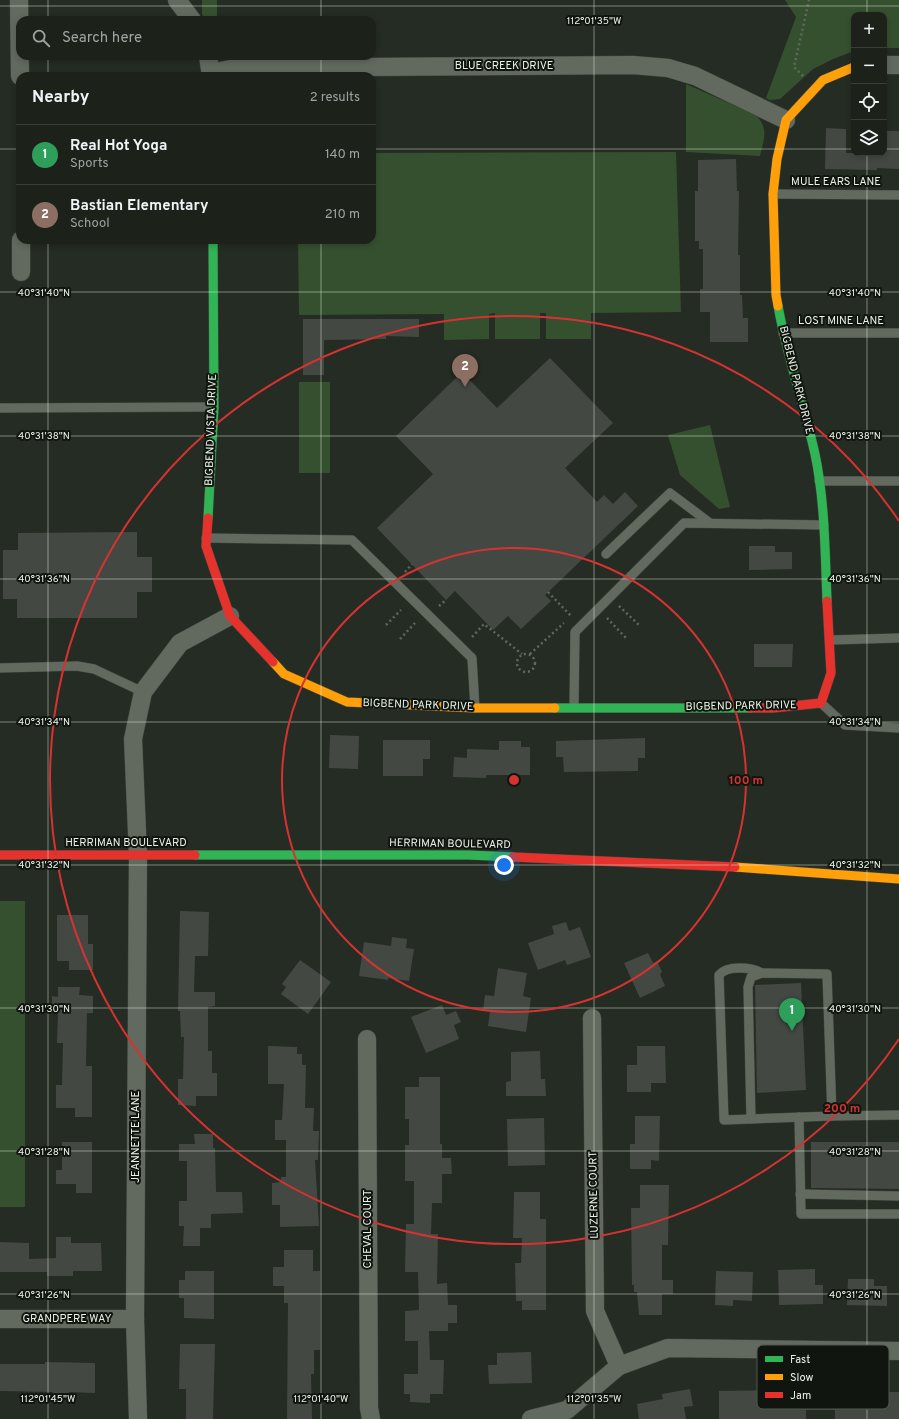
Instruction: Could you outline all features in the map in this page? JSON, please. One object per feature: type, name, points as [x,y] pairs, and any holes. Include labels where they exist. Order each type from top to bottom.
[{"type":"street","points":[[20,0],[20,16]]},
{"type":"street","points":[[177,0],[189,16]]},
{"type":"street","points":[[20,60],[20,72]]},
{"type":"street","name":"BLUE CREEK DRIVE","points":[[210,68],[633,65],[668,68],[695,76],[786,120]]},
{"type":"street","points":[[887,65],[899,65]]},
{"type":"street","name":"BIGBEND PARK DRIVE","points":[[230,616],[284,674],[346,702],[475,708],[773,708],[821,703],[831,673],[831,640],[824,525],[815,455],[783,332],[776,295],[773,194],[777,159],[786,120],[823,80],[851,68]]},
{"type":"street","points":[[21,244],[21,272]]},
{"type":"street","name":"BIGBEND VISTA DRIVE","points":[[213,244],[214,407],[206,546],[230,616]]},
{"type":"street","points":[[143,692],[180,643],[230,616]]},
{"type":"street","name":"JEANNETTE LANE","points":[[138,1419],[135,1319],[138,854],[133,739],[143,692]]},
{"type":"street","name":"HERRIMAN BOULEVARD","points":[[0,855],[468,855],[701,865],[899,879]]},
{"type":"street","name":"LUZERNE COURT","points":[[592,1018],[595,1311],[619,1366]]},
{"type":"street","name":"CHEVAL COURT","points":[[367,1039],[369,1408],[371,1419]]},
{"type":"street","name":"GRANDPERE WAY","points":[[0,1319],[135,1319]]},
{"type":"street","points":[[531,1419],[566,1410],[619,1366],[668,1348],[757,1349]]},
{"type":"street","points":[[889,1351],[899,1351]]},
{"type":"lane","name":"MULE EARS LANE","points":[[773,194],[899,195]]},
{"type":"lane","name":"LOST MINE LANE","points":[[783,332],[899,333]]},
{"type":"lane","points":[[0,408],[214,407]]},
{"type":"lane","points":[[819,481],[899,481]]},
{"type":"lane","points":[[606,554],[670,493],[710,523]]},
{"type":"lane","points":[[574,707],[575,632],[684,523],[824,525]]},
{"type":"lane","points":[[206,538],[352,540],[472,658],[475,708]]},
{"type":"lane","points":[[831,640],[899,638]]},
{"type":"lane","points":[[0,668],[77,666],[94,669],[143,692]]},
{"type":"lane","points":[[821,703],[845,725],[899,728]]},
{"type":"lane","points":[[832,1116],[827,974],[762,972],[756,969],[727,969],[719,975],[718,982],[724,1120],[899,1115]]},
{"type":"lane","points":[[751,1119],[748,987],[751,977],[762,972]]},
{"type":"lane","points":[[799,1117],[801,1214],[899,1214]]},
{"type":"lane","points":[[800,1194],[899,1196]]},
{"type":"path","points":[[803,75],[794,67],[810,0]]},
{"type":"path","points":[[404,572],[412,564]]},
{"type":"path","points":[[548,592],[571,616]]},
{"type":"path","points":[[438,606],[446,600]]},
{"type":"path","points":[[619,606],[639,626]]},
{"type":"path","points":[[386,625],[401,610]]},
{"type":"path","points":[[607,618],[626,638]]},
{"type":"path","points":[[400,639],[415,623]]},
{"type":"path","points":[[530,654],[564,623]]},
{"type":"path","points":[[472,636],[484,624],[522,654],[530,654],[535,658],[536,664],[532,670],[527,672],[521,670],[517,665],[518,659],[522,654]]},
{"type":"green space","points":[[202,0],[217,0],[217,16],[203,16]]},
{"type":"green space","points":[[785,0],[899,0],[899,48],[887,48],[887,12],[851,12],[851,52],[813,69],[780,99],[770,100],[766,98],[796,17]]},
{"type":"green space","points":[[686,84],[756,115],[763,125],[764,130],[764,139],[760,156],[686,152]]},
{"type":"green space","points":[[676,152],[681,312],[591,313],[591,339],[546,339],[546,313],[540,313],[540,339],[495,339],[495,313],[489,314],[489,339],[444,340],[444,314],[299,315],[298,244],[376,244],[376,153]]},
{"type":"green space","points":[[299,382],[330,382],[330,473],[299,473]]},
{"type":"green space","points":[[710,425],[730,507],[719,509],[680,475],[668,435]]},
{"type":"green space","points":[[0,901],[25,901],[25,1207],[0,1207]]},
{"type":"building","points":[[826,128],[846,129],[846,153],[851,153],[851,156],[887,156],[887,131],[899,131],[899,169],[825,169]]},
{"type":"building","points":[[736,159],[737,191],[739,191],[738,255],[740,255],[740,295],[742,295],[743,318],[748,318],[748,342],[710,342],[710,312],[700,312],[700,289],[703,289],[703,249],[699,249],[699,241],[695,241],[695,191],[698,191],[698,160]]},
{"type":"building","points":[[303,319],[419,319],[419,337],[386,336],[386,339],[324,340],[324,375],[303,375]]},
{"type":"building","points":[[550,358],[613,423],[565,468],[597,502],[604,495],[613,504],[625,492],[638,506],[545,595],[551,601],[521,629],[508,616],[493,630],[455,591],[446,600],[377,528],[433,474],[396,436],[462,372],[497,408]]},
{"type":"building","points":[[137,532],[137,557],[152,557],[152,592],[137,592],[137,618],[17,618],[17,599],[3,599],[3,550],[18,550],[18,533]]},
{"type":"building","points":[[749,546],[775,546],[775,552],[792,552],[792,569],[749,570]]},
{"type":"building","points":[[754,644],[793,644],[792,667],[754,667]]},
{"type":"building","points":[[330,735],[359,736],[358,769],[329,768]]},
{"type":"building","points":[[645,738],[645,758],[638,758],[638,771],[564,772],[563,757],[556,757],[556,741]]},
{"type":"building","points":[[383,740],[430,740],[430,759],[423,759],[423,776],[383,776]]},
{"type":"building","points":[[499,741],[521,741],[521,747],[530,747],[530,775],[486,775],[486,778],[453,777],[454,757],[467,758],[467,749],[499,750]]},
{"type":"building","points":[[180,911],[209,912],[208,956],[195,956],[194,992],[215,992],[215,1006],[208,1007],[208,1051],[212,1051],[212,1073],[217,1073],[217,1096],[196,1096],[196,1106],[178,1105],[178,1079],[183,1079],[184,1037],[181,1037],[180,1011],[178,1011]]},
{"type":"building","points":[[57,915],[88,915],[88,944],[93,944],[93,970],[69,970],[69,961],[57,961]]},
{"type":"building","points":[[566,922],[569,931],[580,927],[591,957],[567,965],[565,960],[538,970],[528,943],[554,934],[552,926]]},
{"type":"building","points":[[392,937],[407,939],[406,948],[414,949],[409,981],[359,976],[364,942],[391,946]]},
{"type":"building","points":[[648,953],[653,963],[657,961],[662,972],[660,974],[665,986],[640,998],[624,963]]},
{"type":"building","points":[[300,960],[331,982],[308,1014],[281,994],[286,987],[282,984]]},
{"type":"building","points":[[498,968],[527,973],[523,996],[531,998],[526,1032],[488,1026],[490,1012],[483,1011],[485,995],[494,996]]},
{"type":"building","points":[[801,983],[806,1090],[757,1093],[755,985]]},
{"type":"building","points":[[58,987],[80,987],[79,995],[93,996],[93,1013],[87,1013],[86,1066],[92,1066],[92,1117],[75,1117],[75,1108],[56,1108],[56,1085],[62,1085],[63,1043],[57,1043],[58,1012],[52,1012],[52,996],[58,997]]},
{"type":"building","points":[[442,1005],[446,1015],[456,1011],[461,1022],[454,1025],[459,1039],[426,1053],[411,1017]]},
{"type":"building","points":[[268,1046],[297,1047],[297,1054],[302,1054],[302,1065],[306,1065],[305,1108],[314,1108],[313,1131],[319,1131],[318,1160],[315,1160],[319,1226],[280,1227],[280,1205],[272,1205],[272,1183],[281,1182],[281,1177],[286,1177],[286,1140],[275,1140],[275,1120],[282,1120],[284,1084],[268,1084]]},
{"type":"building","points":[[637,1046],[665,1046],[666,1083],[651,1083],[651,1092],[627,1092],[627,1065],[637,1065]]},
{"type":"building","points":[[540,1051],[541,1079],[545,1079],[546,1096],[506,1096],[506,1082],[511,1081],[511,1052]]},
{"type":"building","points":[[419,1077],[440,1077],[440,1144],[442,1144],[442,1158],[451,1158],[452,1174],[442,1174],[442,1203],[432,1203],[431,1234],[438,1234],[437,1284],[447,1283],[448,1305],[457,1305],[457,1323],[448,1323],[448,1331],[429,1331],[430,1360],[444,1360],[443,1394],[430,1394],[430,1403],[410,1402],[410,1394],[404,1394],[404,1374],[418,1374],[418,1341],[405,1341],[405,1311],[419,1310],[418,1272],[405,1272],[406,1224],[414,1224],[414,1181],[405,1181],[405,1145],[409,1145],[409,1119],[405,1119],[405,1087],[419,1087]]},
{"type":"building","points":[[635,1116],[660,1116],[659,1161],[651,1160],[651,1169],[630,1169],[630,1144],[635,1144]]},
{"type":"building","points":[[544,1118],[545,1165],[508,1166],[507,1119]]},
{"type":"building","points":[[194,1134],[213,1134],[213,1148],[215,1148],[216,1192],[242,1192],[243,1213],[211,1214],[211,1228],[200,1228],[200,1246],[183,1246],[184,1226],[179,1226],[179,1201],[187,1201],[187,1161],[179,1161],[179,1144],[195,1144]]},
{"type":"building","points":[[62,1142],[92,1142],[92,1193],[76,1193],[76,1184],[56,1184],[56,1170],[62,1170]]},
{"type":"building","points":[[811,1142],[899,1142],[899,1189],[811,1188]]},
{"type":"building","points":[[640,1185],[669,1185],[668,1245],[662,1245],[662,1280],[673,1280],[673,1294],[662,1294],[662,1315],[639,1315],[637,1292],[634,1292],[634,1285],[632,1285],[631,1208],[640,1208]]},
{"type":"building","points":[[514,1192],[540,1192],[540,1219],[546,1219],[546,1310],[522,1310],[522,1301],[516,1301],[515,1263],[521,1263],[522,1238],[513,1238]]},
{"type":"building","points":[[56,1237],[71,1237],[71,1243],[101,1243],[102,1271],[73,1271],[73,1276],[47,1276],[47,1272],[0,1272],[0,1242],[29,1243],[29,1259],[56,1258]]},
{"type":"building","points":[[284,1250],[313,1250],[313,1271],[320,1271],[320,1350],[314,1350],[314,1374],[311,1374],[312,1419],[287,1419],[288,1303],[284,1303],[284,1286],[273,1286],[273,1267],[284,1267]]},
{"type":"building","points":[[815,1269],[815,1285],[823,1285],[823,1304],[779,1305],[778,1270]]},
{"type":"building","points":[[185,1271],[214,1271],[214,1319],[184,1318],[184,1298],[179,1298],[179,1280],[185,1280]]},
{"type":"building","points":[[716,1271],[753,1272],[752,1301],[733,1300],[733,1306],[715,1305]]},
{"type":"building","points":[[848,1279],[874,1279],[874,1286],[887,1286],[887,1306],[847,1305]]},
{"type":"building","points":[[180,1344],[215,1344],[213,1419],[186,1419],[186,1389],[179,1389]]},
{"type":"building","points":[[531,1352],[532,1383],[489,1384],[488,1365],[497,1365],[497,1353]]},
{"type":"building","points":[[45,1362],[95,1363],[95,1393],[69,1392],[69,1398],[53,1398],[53,1392],[0,1391],[0,1364],[45,1364]]},
{"type":"building","points":[[690,1389],[693,1406],[684,1407],[686,1419],[639,1419],[637,1404],[663,1399],[662,1394]]},
{"type":"building","points":[[757,1390],[757,1409],[889,1409],[889,1392],[899,1392],[899,1419],[835,1419],[835,1410],[806,1410],[806,1419],[719,1419],[719,1391]]},
{"type":"traffic: fast","points":[[208,518],[214,407],[213,244]]},
{"type":"traffic: fast","points":[[778,306],[786,343],[811,436],[821,490],[827,601]]},
{"type":"traffic: fast","points":[[555,708],[750,708]]},
{"type":"traffic: fast","points":[[195,855],[468,855],[513,857]]},
{"type":"traffic: slow","points":[[778,306],[776,295],[773,194],[777,159],[786,120],[823,80],[851,68]]},
{"type":"traffic: slow","points":[[273,662],[284,674],[347,702],[475,708],[555,708]]},
{"type":"traffic: slow","points":[[735,867],[899,879]]},
{"type":"traffic: jam","points":[[208,518],[206,546],[230,616],[273,662]]},
{"type":"traffic: jam","points":[[750,708],[773,708],[821,703],[831,673],[827,601]]},
{"type":"traffic: jam","points":[[0,855],[195,855]]},
{"type":"traffic: jam","points":[[513,857],[735,867]]},
{"type":"place","name":"Bastian Elementary","points":[[465,387]]},
{"type":"place","name":"Real Hot Yoga","points":[[792,1031]]}]
